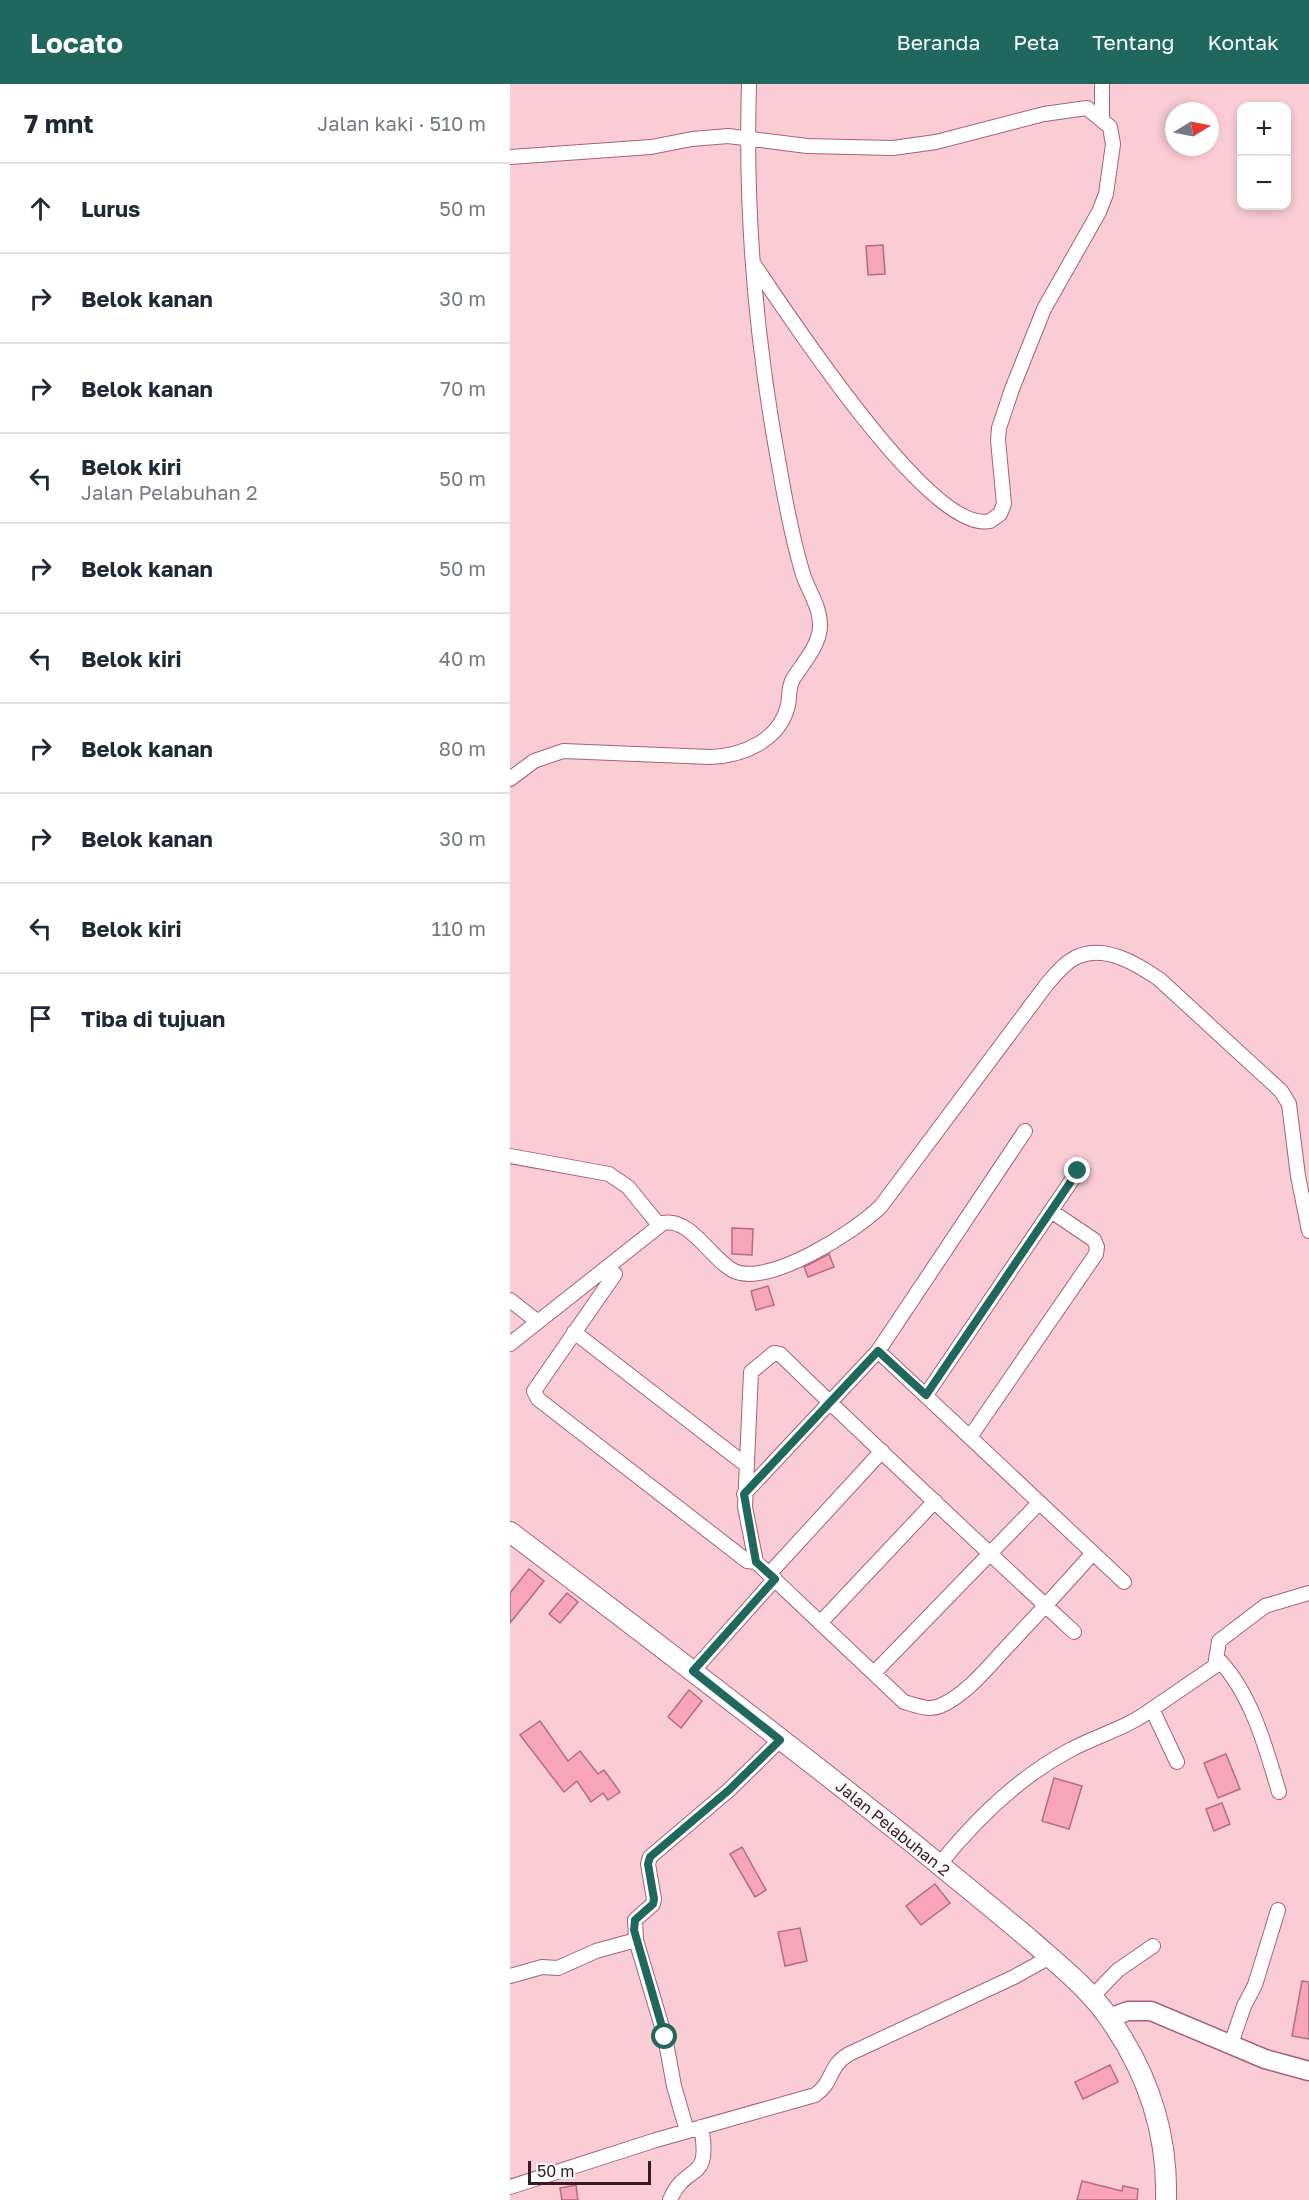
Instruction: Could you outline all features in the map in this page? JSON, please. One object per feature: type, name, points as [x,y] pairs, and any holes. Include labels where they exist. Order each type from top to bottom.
[{"type":"main road","name":"Jalan Pelabuhan 2","points":[[510,1532],[693,1671],[939,1865],[1050,1957],[1092,1997],[1109,2018],[1142,2074],[1154,2103],[1165,2164],[1166,2200]]},
{"type":"street","points":[[510,779],[534,761],[563,751],[694,756],[734,754],[759,744],[772,732],[788,708],[792,681],[818,636],[819,615],[799,562],[779,465],[763,368],[747,137],[749,84]]},
{"type":"street","points":[[1102,84],[1102,118]]},
{"type":"street","points":[[510,158],[651,147],[708,137],[747,137],[807,146],[893,148],[936,142],[1069,110],[1087,108],[1102,118],[1110,127],[1113,144],[1106,194],[1099,213],[1058,280],[1044,309],[999,428],[998,441],[1004,504],[1000,514],[990,521],[972,520],[952,507],[880,438],[832,380],[755,266]]},
{"type":"street","points":[[510,1344],[659,1225],[670,1222],[682,1225],[726,1266],[748,1275],[768,1272],[848,1235],[868,1220],[894,1190],[1047,984],[1077,956],[1090,953],[1121,958],[1138,965],[1159,979],[1281,1091],[1289,1104],[1292,1117],[1298,1176],[1309,1231]]},
{"type":"street","points":[[744,1494],[878,1351],[1025,1131]]},
{"type":"street","points":[[510,1156],[609,1174],[628,1187],[659,1225]]},
{"type":"street","points":[[926,1395],[1078,1171]]},
{"type":"street","points":[[970,1437],[1096,1254],[1097,1247],[1094,1240],[1051,1211]]},
{"type":"street","points":[[615,1274],[537,1384],[534,1391],[538,1399],[747,1561],[756,1562],[904,1702],[928,1708],[940,1706],[981,1675],[1092,1554]]},
{"type":"street","points":[[510,1300],[538,1322]]},
{"type":"street","points":[[574,1332],[746,1465]]},
{"type":"street","points":[[878,1351],[1124,1582]]},
{"type":"street","points":[[756,1562],[744,1494],[749,1380],[751,1372],[774,1353],[780,1354],[1074,1632]]},
{"type":"street","points":[[693,1671],[772,1576],[882,1452]]},
{"type":"street","points":[[820,1623],[935,1501]]},
{"type":"street","points":[[874,1672],[1039,1503]]},
{"type":"street","points":[[939,1865],[986,1812],[1043,1766],[1071,1749],[1152,1709],[1215,1666],[1219,1641],[1265,1606],[1309,1593]]},
{"type":"street","points":[[1217,1658],[1230,1671],[1241,1691],[1279,1792]]},
{"type":"street","points":[[1152,1709],[1177,1762]]},
{"type":"street","points":[[687,2131],[660,2016],[636,1940],[635,1920],[653,1904],[654,1899],[648,1864],[650,1857],[729,1790],[780,1740]]},
{"type":"street","points":[[1231,2044],[1244,2006],[1255,1985],[1278,1910]]},
{"type":"street","points":[[510,1976],[543,1967],[558,1968],[596,1951],[636,1940]]},
{"type":"street","points":[[1092,1997],[1118,1970],[1153,1946]]},
{"type":"street","points":[[510,2187],[687,2131],[815,2095],[828,2084],[834,2064],[849,2054],[1014,1977],[1050,1957]]},
{"type":"street","points":[[1109,2018],[1128,2011],[1151,2012],[1265,2060],[1309,2071]]},
{"type":"street","points":[[670,2200],[676,2186],[699,2171],[704,2161],[701,2127]]},
{"type":"building","points":[[883,245],[885,274],[868,275],[866,246]]},
{"type":"building","points":[[732,1228],[753,1229],[752,1255],[732,1254]]},
{"type":"building","points":[[829,1254],[834,1267],[808,1277],[804,1267]]},
{"type":"building","points":[[768,1286],[774,1305],[756,1310],[751,1291]]},
{"type":"building","points":[[529,1569],[544,1581],[510,1623],[510,1593]]},
{"type":"building","points":[[567,1593],[578,1602],[560,1623],[549,1614]]},
{"type":"building","points":[[689,1690],[702,1701],[681,1728],[668,1717]]},
{"type":"building","points":[[540,1721],[568,1761],[580,1751],[598,1774],[604,1770],[620,1792],[608,1800],[603,1793],[591,1802],[577,1781],[564,1792],[520,1735]]},
{"type":"building","points":[[1226,1754],[1240,1789],[1218,1798],[1204,1763]]},
{"type":"building","points":[[1054,1778],[1082,1786],[1069,1829],[1042,1821]]},
{"type":"building","points":[[1222,1803],[1230,1824],[1214,1831],[1206,1809]]},
{"type":"building","points":[[742,1847],[766,1890],[755,1897],[730,1854]]},
{"type":"building","points":[[935,1884],[950,1903],[921,1925],[906,1906]]},
{"type":"building","points":[[800,1928],[807,1961],[785,1966],[778,1932]]},
{"type":"building","points":[[1302,1981],[1309,1982],[1309,2039],[1292,2036]]},
{"type":"building","points":[[1110,2065],[1118,2082],[1083,2099],[1075,2082]]},
{"type":"building","points":[[1082,2181],[1122,2191],[1123,2186],[1138,2189],[1137,2200],[1077,2200]]},
{"type":"building","points":[[576,2185],[578,2200],[562,2200],[560,2188]]},
{"type":"route","points":[[665,2037],[634,1930],[635,1920],[653,1904],[654,1893],[648,1864],[650,1857],[729,1790],[780,1740],[693,1671],[775,1579],[756,1562],[744,1494],[878,1351],[926,1395],[1078,1171]]}]
